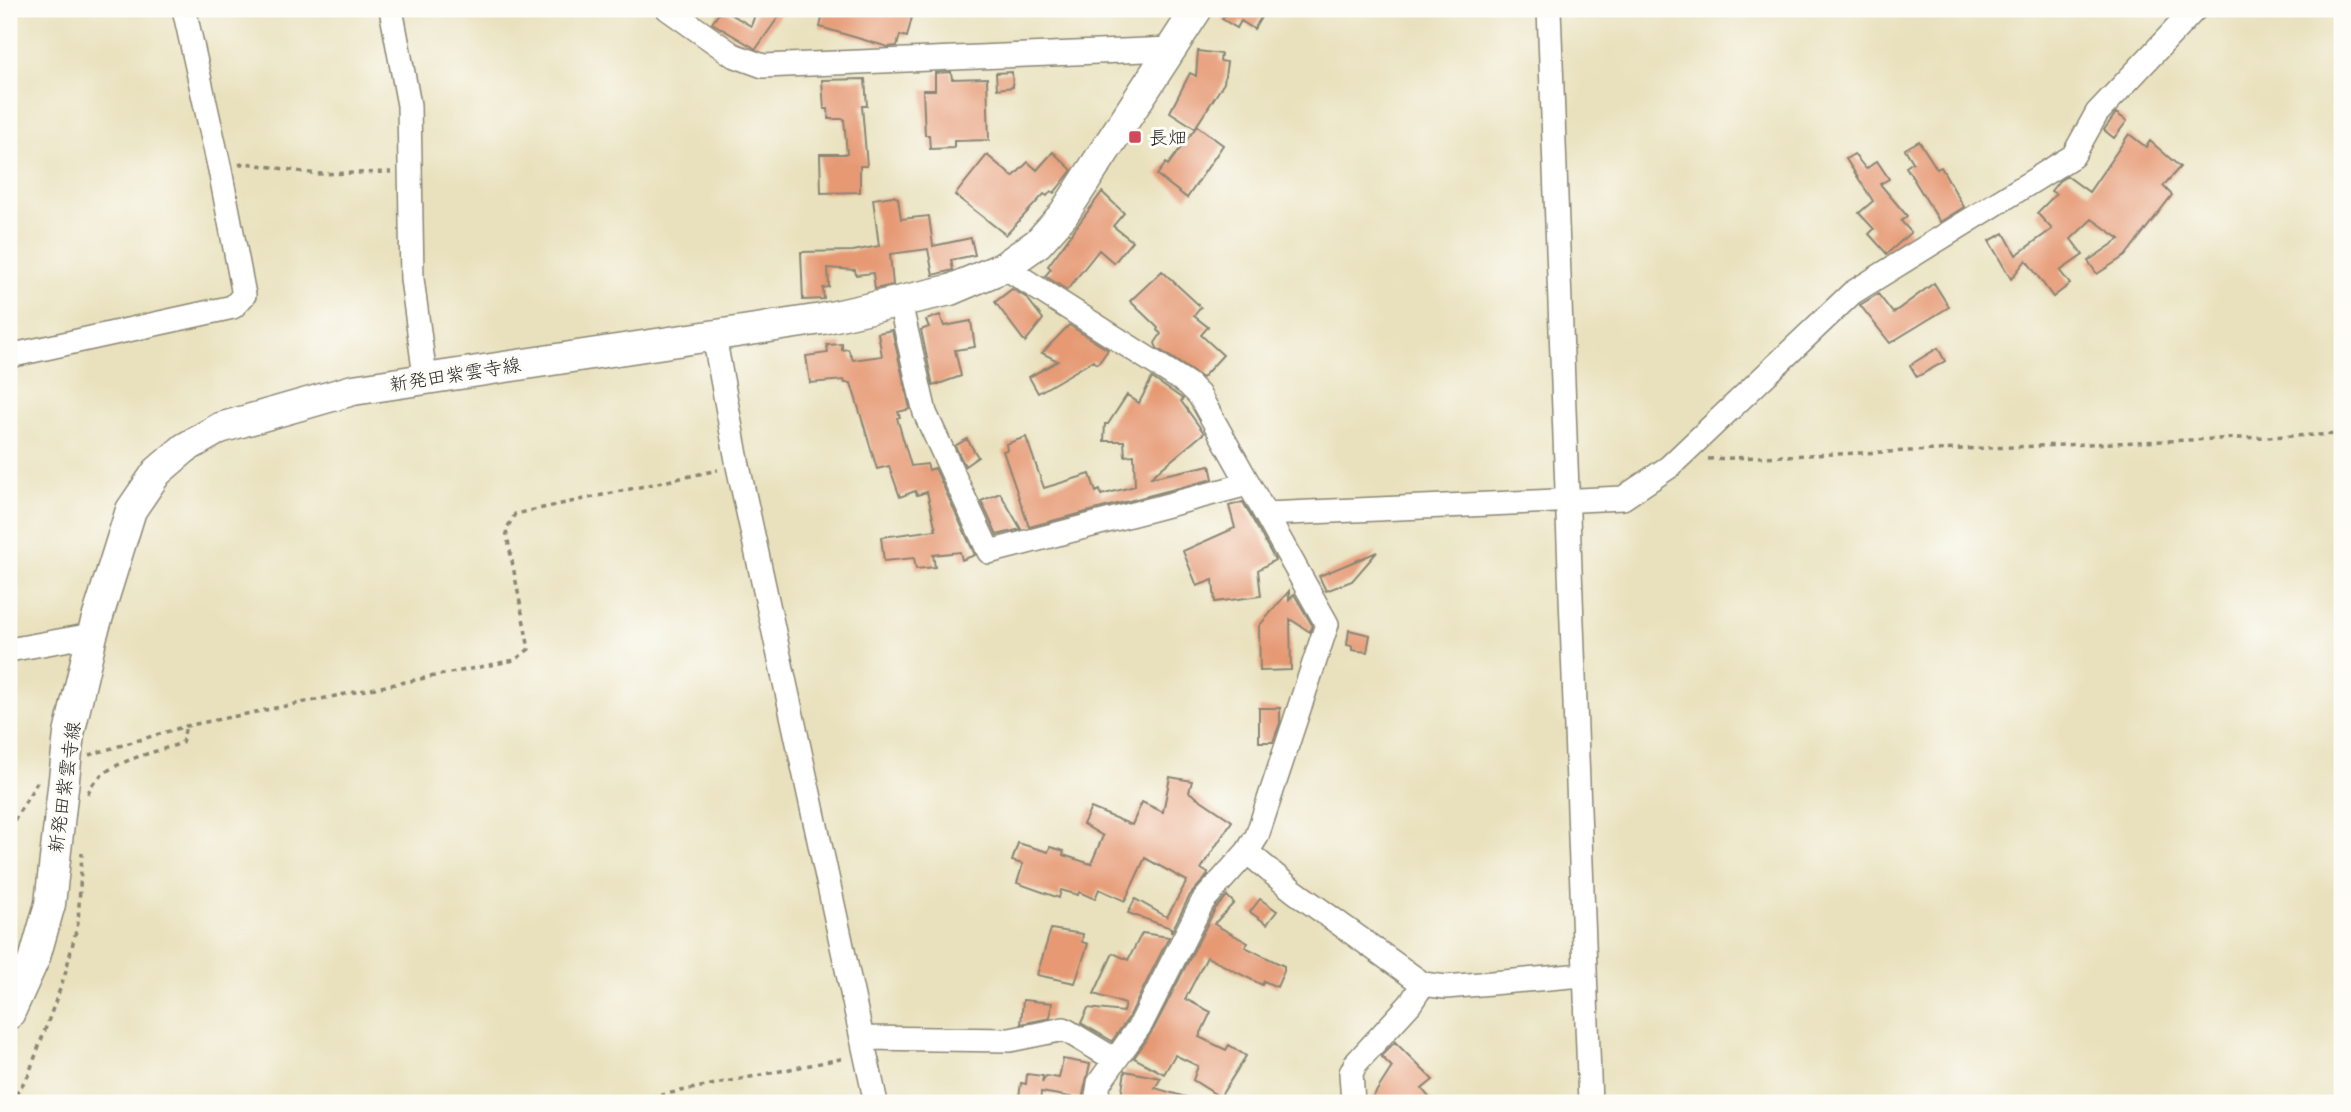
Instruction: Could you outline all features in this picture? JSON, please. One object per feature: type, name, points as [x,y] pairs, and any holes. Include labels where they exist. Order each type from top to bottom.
[{"type":"main road","name":"新発田紫雲寺線","points":[[9,1014],[35,957],[50,904],[69,734],[92,635],[131,510],[157,472],[185,448],[220,428],[353,390],[714,335],[900,303],[950,290],[1004,267],[1038,243],[1063,215],[1197,9]]},
{"type":"street","points":[[9,356],[233,307],[244,295],[220,170],[184,9]]},
{"type":"street","points":[[391,9],[409,105],[412,279],[425,377]]},
{"type":"street","points":[[668,9],[733,55],[763,66],[1170,49]]},
{"type":"street","points":[[1549,9],[1583,975],[1590,1103]]},
{"type":"street","points":[[1266,514],[1566,503],[1623,498],[1676,460],[1852,293],[2073,156],[2097,113],[2194,9]]},
{"type":"street","points":[[1004,267],[1188,384],[1199,396],[1327,624],[1267,812],[1247,852],[1203,901],[1141,1024],[1099,1083],[1096,1103]]},
{"type":"street","points":[[900,303],[925,413],[989,552],[1248,484]]},
{"type":"street","points":[[714,335],[738,466],[876,1103]]},
{"type":"street","points":[[9,650],[92,635]]},
{"type":"street","points":[[1247,852],[1294,891],[1423,984],[1446,987],[1583,975]]},
{"type":"street","points":[[1353,1103],[1351,1073],[1356,1063],[1410,1004],[1423,984]]},
{"type":"street","points":[[864,1046],[1010,1040],[1064,1029],[1114,1059]]},
{"type":"path","points":[[220,170],[246,163],[317,174],[409,172]]},
{"type":"path","points":[[1676,460],[2342,434]]},
{"type":"path","points":[[67,761],[186,726],[515,660],[529,649],[506,530],[515,514],[738,466]]},
{"type":"path","points":[[88,795],[91,783],[113,768],[182,743],[186,726]]},
{"type":"path","points":[[10,1103],[28,1076],[64,978],[78,923],[81,841]]},
{"type":"path","points":[[621,1103],[864,1046]]},
{"type":"building","points":[[722,9],[751,26],[757,9],[784,9],[756,49],[712,23]]},
{"type":"building","points":[[824,9],[914,9],[907,37],[900,35],[897,46],[888,47],[820,27]]},
{"type":"building","points":[[1221,9],[1266,9],[1254,29],[1241,21],[1237,28],[1222,19],[1226,12]]},
{"type":"building","points":[[1198,51],[1221,54],[1220,61],[1227,62],[1224,83],[1195,128],[1170,112],[1190,73],[1196,76]]},
{"type":"building","points":[[951,72],[952,79],[987,78],[989,140],[954,141],[954,148],[930,149],[929,135],[925,135],[923,90],[935,90],[935,73]]},
{"type":"building","points":[[1012,72],[1013,87],[997,89],[996,73]]},
{"type":"building","points":[[865,79],[867,106],[862,106],[867,166],[860,166],[860,192],[821,193],[820,154],[847,154],[844,119],[829,119],[828,109],[824,109],[822,80]]},
{"type":"building","points":[[2116,113],[2127,121],[2114,138],[2104,130]]},
{"type":"building","points":[[1197,126],[1223,145],[1187,198],[1157,175],[1166,163],[1168,165]]},
{"type":"building","points":[[2129,134],[2146,147],[2150,141],[2180,167],[2163,186],[2172,195],[2125,256],[2097,274],[2088,261],[2120,239],[2092,219],[2071,239],[2083,255],[2060,271],[2070,284],[2053,297],[2026,260],[2011,279],[1989,241],[2004,233],[2016,255],[2052,229],[2037,213],[2056,194],[2051,191],[2059,181],[2067,176],[2089,192]]},
{"type":"building","points":[[1919,141],[1937,169],[1941,167],[1964,207],[1940,222],[1906,167],[1913,162],[1905,149]]},
{"type":"building","points":[[1053,152],[1072,170],[1054,193],[1051,191],[1047,196],[1044,194],[1006,235],[955,195],[987,155],[1013,177],[1028,162],[1037,170]]},
{"type":"building","points":[[1854,154],[1866,169],[1877,161],[1889,179],[1880,184],[1907,216],[1901,221],[1911,232],[1887,254],[1869,234],[1874,229],[1859,213],[1873,201],[1846,159]]},
{"type":"building","points":[[1102,192],[1124,213],[1113,226],[1132,241],[1114,263],[1099,250],[1067,290],[1045,276],[1051,269],[1048,266]]},
{"type":"building","points":[[893,196],[898,198],[901,219],[929,216],[933,246],[971,238],[975,255],[951,260],[953,270],[933,275],[928,249],[890,254],[893,285],[875,289],[873,273],[856,275],[855,270],[828,268],[829,287],[823,288],[824,299],[803,300],[801,252],[853,251],[879,246],[873,199]]},
{"type":"building","points":[[1162,271],[1201,307],[1194,316],[1208,327],[1201,335],[1223,355],[1202,378],[1157,348],[1155,343],[1161,334],[1158,328],[1130,301]]},
{"type":"building","points":[[1934,283],[1949,307],[1890,343],[1860,305],[1878,294],[1893,313]]},
{"type":"building","points":[[1012,289],[1027,298],[1043,319],[1025,342],[995,302]]},
{"type":"building","points":[[940,315],[944,326],[971,321],[975,347],[955,350],[961,376],[933,386],[921,330],[929,327],[926,320]]},
{"type":"building","points":[[1069,325],[1108,350],[1098,364],[1093,361],[1038,393],[1029,377],[1058,361],[1042,353]]},
{"type":"building","points":[[892,330],[910,409],[898,412],[900,417],[897,418],[911,466],[927,464],[929,470],[935,468],[975,555],[962,560],[960,552],[933,555],[935,567],[916,569],[914,558],[884,561],[881,537],[936,530],[927,492],[917,495],[915,491],[900,497],[889,466],[877,469],[851,383],[845,383],[844,380],[810,383],[806,356],[828,353],[827,345],[842,344],[842,350],[848,349],[853,360],[882,356],[878,333]]},
{"type":"building","points":[[1938,348],[1945,361],[1917,377],[1910,365]]},
{"type":"building","points":[[1152,378],[1183,399],[1181,401],[1204,433],[1150,478],[1210,465],[1213,479],[1029,527],[1003,451],[1007,450],[1006,444],[1026,437],[1044,488],[1090,474],[1096,492],[1100,490],[1101,495],[1135,486],[1134,455],[1125,456],[1124,441],[1104,441],[1105,424],[1108,424],[1127,395],[1139,403]]},
{"type":"building","points":[[967,439],[978,457],[965,466],[955,446]]},
{"type":"building","points":[[1000,493],[1021,529],[997,535],[981,501]]},
{"type":"building","points":[[1243,502],[1275,560],[1258,570],[1261,596],[1215,602],[1213,580],[1197,586],[1183,551],[1235,528],[1229,506]]},
{"type":"building","points":[[1377,552],[1352,581],[1326,591],[1319,576]]},
{"type":"building","points":[[1289,591],[1289,600],[1294,594],[1312,625],[1310,632],[1290,619],[1291,670],[1260,671],[1259,626]]},
{"type":"building","points":[[1349,630],[1370,635],[1367,652],[1352,650],[1352,646],[1347,645]]},
{"type":"building","points":[[1259,708],[1280,708],[1280,723],[1273,742],[1259,742]]},
{"type":"building","points":[[1170,777],[1192,781],[1189,792],[1232,821],[1201,869],[1208,873],[1207,876],[1190,895],[1171,933],[1171,928],[1128,913],[1135,899],[1167,917],[1187,881],[1145,858],[1125,901],[1099,889],[1095,899],[1079,892],[1078,895],[1061,890],[1059,898],[1017,883],[1023,864],[1012,861],[1018,843],[1048,852],[1050,847],[1064,851],[1063,855],[1091,864],[1103,836],[1083,824],[1091,808],[1132,825],[1142,802],[1163,812]]},
{"type":"building","points":[[1227,896],[1234,903],[1214,924],[1248,943],[1245,947],[1284,966],[1284,971],[1277,987],[1264,981],[1262,985],[1207,957],[1185,999],[1211,1012],[1199,1037],[1226,1050],[1229,1045],[1246,1056],[1220,1097],[1193,1080],[1198,1066],[1175,1055],[1164,1074],[1134,1058],[1153,1030],[1215,909]]},
{"type":"building","points":[[1260,899],[1277,911],[1267,924],[1250,912]]},
{"type":"building","points":[[1051,929],[1083,934],[1082,942],[1088,944],[1075,983],[1037,975]]},
{"type":"building","points":[[1142,933],[1169,937],[1129,1017],[1112,1041],[1081,1023],[1088,1008],[1123,1012],[1125,1004],[1094,994],[1113,953],[1128,960]]},
{"type":"building","points":[[1023,1000],[1052,1003],[1050,1018],[1021,1024]]},
{"type":"building","points":[[1395,1042],[1433,1080],[1422,1089],[1434,1103],[1369,1103],[1392,1067],[1381,1056]]},
{"type":"building","points":[[1063,1059],[1090,1064],[1082,1099],[1041,1092],[1040,1103],[1018,1103],[1021,1083],[1026,1084],[1027,1074],[1043,1076],[1042,1083],[1046,1076],[1059,1078]]},
{"type":"building","points":[[1125,1071],[1161,1078],[1155,1088],[1192,1099],[1191,1103],[1120,1103]]},
{"type":"place","name":"長畑","points":[[1135,137]]}]
